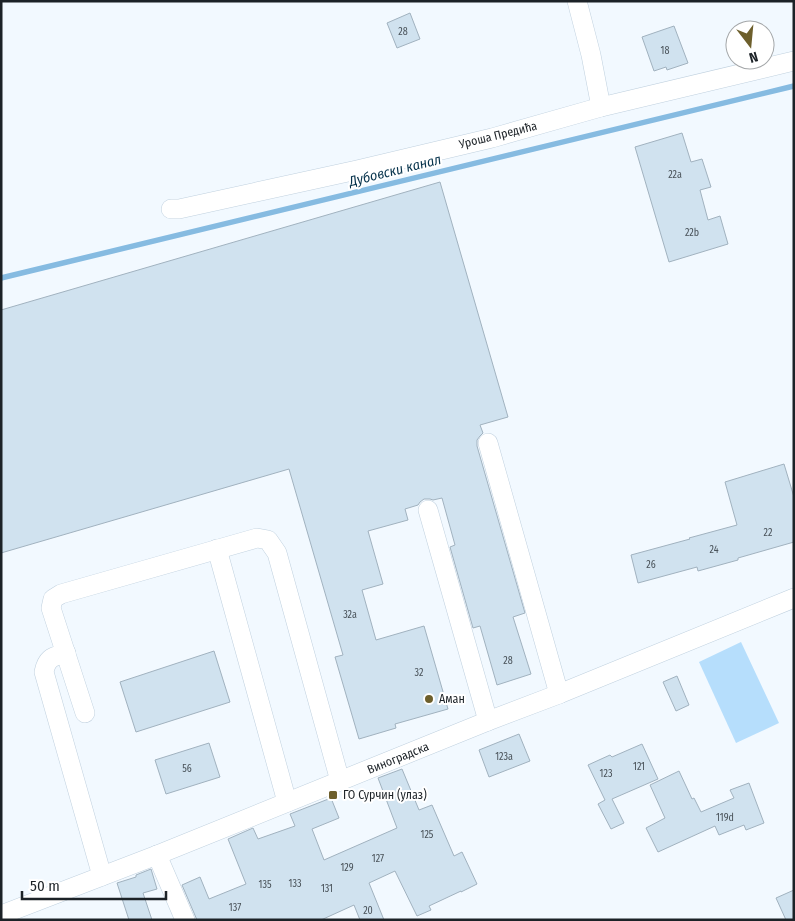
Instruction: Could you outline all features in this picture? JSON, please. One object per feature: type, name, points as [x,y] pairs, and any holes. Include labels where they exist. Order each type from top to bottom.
[{"type":"street","points":[[577,1],[591,55],[601,107]]},
{"type":"street","name":"Уроша Предића","points":[[171,209],[179,209],[357,170],[492,138],[601,107],[794,61]]},
{"type":"street","points":[[488,443],[559,694]]},
{"type":"street","points":[[428,510],[488,721]]},
{"type":"street","points":[[85,713],[51,608],[53,599],[61,594],[257,538],[268,540],[277,553],[340,781]]},
{"type":"street","points":[[217,549],[287,802]]},
{"type":"street","name":"Виноградска","points":[[1,915],[559,694],[794,598]]},
{"type":"street","points":[[66,653],[51,658],[46,664],[44,672],[102,876]]},
{"type":"street","points":[[156,855],[184,920]]},
{"type":"shaded area","points":[[741,642],[779,723],[736,743],[699,662]]},
{"type":"building","points":[[410,13],[420,39],[397,48],[387,23]]},
{"type":"building","points":[[674,26],[688,63],[667,70],[666,67],[654,71],[642,37]]},
{"type":"building","points":[[682,133],[691,162],[702,159],[711,187],[700,190],[708,220],[720,216],[728,244],[669,262],[635,147]]},
{"type":"building","points":[[440,182],[508,417],[480,425],[483,433],[477,440],[477,446],[525,613],[513,617],[531,674],[497,685],[480,626],[473,628],[450,547],[455,545],[442,498],[424,499],[418,505],[405,509],[408,520],[368,531],[383,584],[362,590],[376,640],[424,626],[448,709],[395,724],[396,728],[359,739],[335,657],[343,655],[289,469],[1,553],[1,310]]},
{"type":"building","points":[[784,464],[794,497],[794,542],[698,571],[697,567],[638,583],[631,555],[737,525],[725,482]]},
{"type":"building","points":[[214,651],[230,702],[136,732],[120,682]]},
{"type":"building","points":[[677,676],[689,705],[676,711],[663,682]]},
{"type":"building","points":[[519,734],[530,761],[489,777],[479,750]]},
{"type":"building","points":[[209,743],[220,777],[166,794],[155,760]]},
{"type":"building","points":[[642,744],[658,779],[612,799],[624,823],[611,829],[598,804],[605,800],[588,765]]},
{"type":"building","points":[[402,769],[419,810],[432,805],[454,856],[462,852],[477,884],[429,906],[431,910],[417,916],[395,871],[369,883],[384,920],[360,920],[354,905],[321,920],[197,920],[182,885],[200,877],[209,899],[246,884],[228,839],[253,828],[258,839],[295,826],[290,814],[331,798],[339,818],[312,829],[324,860],[397,828],[378,778]]},
{"type":"building","points":[[679,771],[692,799],[694,798],[701,812],[734,798],[730,790],[749,783],[764,823],[746,830],[744,825],[719,835],[715,826],[658,852],[646,828],[665,818],[650,785]]},
{"type":"building","points":[[151,869],[157,889],[143,893],[152,920],[129,920],[117,883],[136,877],[136,875]]},
{"type":"building","points":[[794,890],[794,920],[786,920],[776,898]]},
{"type":"waterway","name":"Дубовски канал","points":[[1,278],[794,86]]},
{"type":"place","name":"Аман","points":[[429,699]]},
{"type":"place","name":"ГО Сурчин (улаз)","points":[[333,795]]}]
